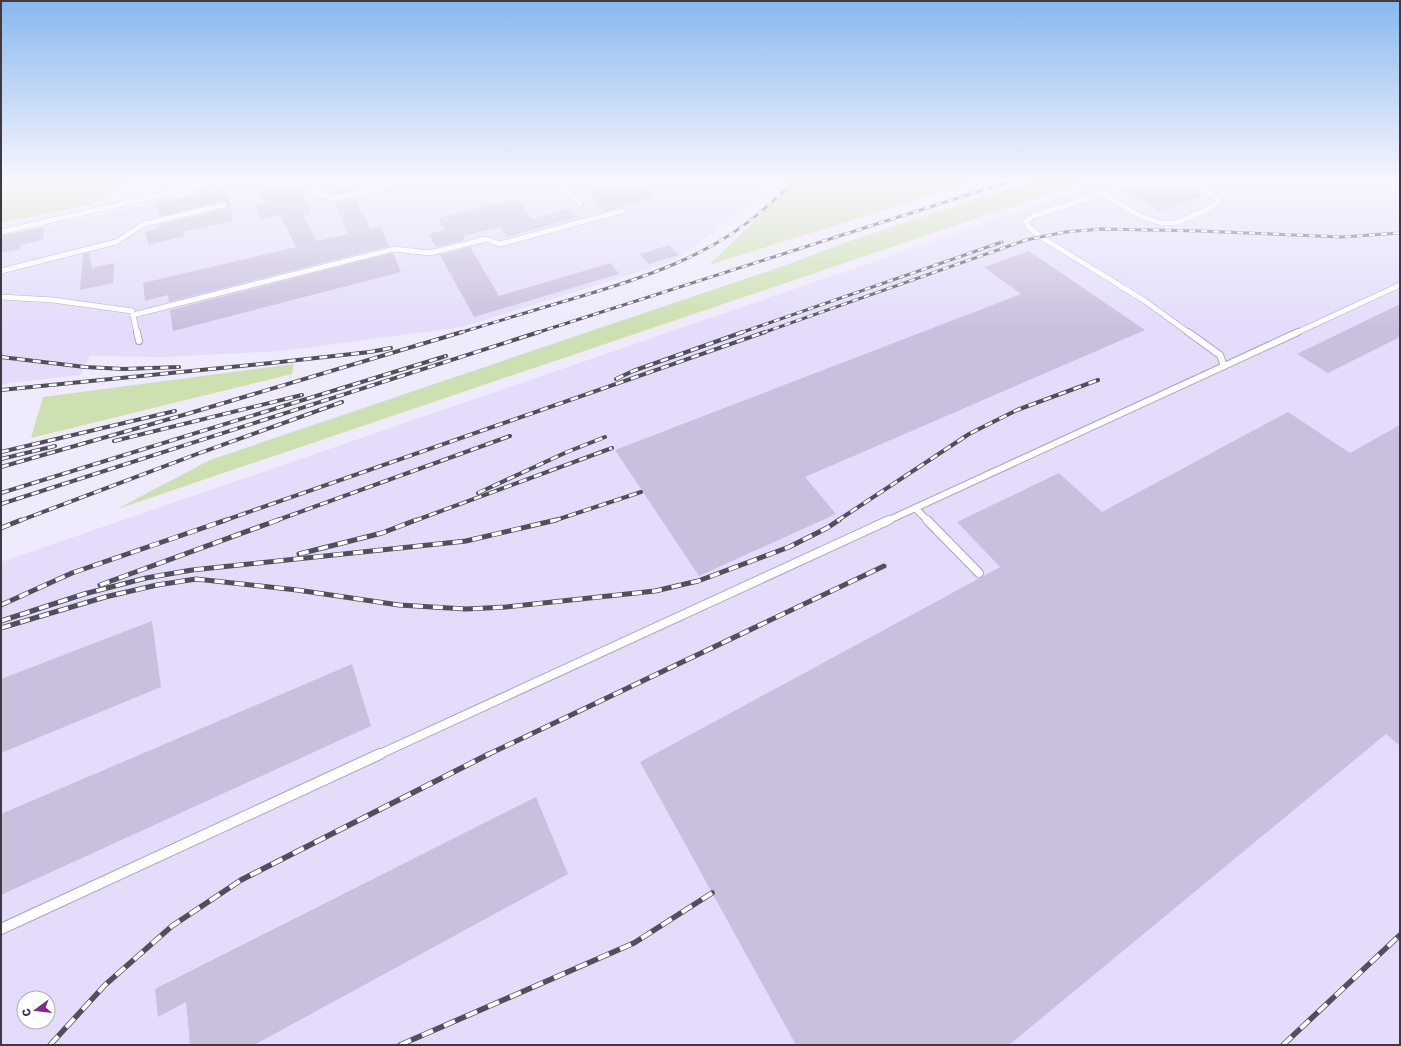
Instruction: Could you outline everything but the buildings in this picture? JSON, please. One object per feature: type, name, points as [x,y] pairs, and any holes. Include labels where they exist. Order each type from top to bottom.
[{"type":"lane","points":[[1,271],[116,242],[135,230]]},
{"type":"lane","points":[[133,315],[394,249],[430,253],[486,239],[500,244],[552,230]]},
{"type":"lane","points":[[1033,230],[1041,237],[1145,301],[1220,354],[1224,366]]},
{"type":"lane","points":[[1,929],[1400,285]]},
{"type":"lane","points":[[1,297],[52,300],[132,311],[139,341]]},
{"type":"lane","points":[[915,508],[979,573]]},
{"type":"shaded area","points":[[30,230],[716,230],[674,261],[462,327],[282,351],[165,357],[90,356],[80,375],[1,384],[1,236]]},
{"type":"shaded area","points":[[966,230],[1400,230],[1400,1045],[1,1045],[1,562]]},
{"type":"green space","points":[[745,230],[821,230],[709,265]]},
{"type":"green space","points":[[883,230],[943,230],[117,509],[210,460],[786,265]]},
{"type":"green space","points":[[294,364],[292,374],[31,438],[43,397]]},
{"type":"railway","points":[[459,333],[598,291],[648,274],[697,253],[737,230]]},
{"type":"railway","points":[[536,333],[858,230]]},
{"type":"railway","points":[[762,333],[1026,240],[1065,232],[1091,230]]},
{"type":"railway","points":[[1141,230],[1342,237],[1400,233]]},
{"type":"railway","points":[[740,333],[1002,242]]},
{"type":"railway","points":[[1,467],[187,414],[462,332]]},
{"type":"railway","points":[[1,504],[539,332]]},
{"type":"railway","points":[[616,379],[633,371],[743,332]]},
{"type":"railway","points":[[223,521],[765,332]]},
{"type":"railway","points":[[1,390],[271,363],[370,352],[391,348]]},
{"type":"railway","points":[[1,493],[446,356]]},
{"type":"railway","points":[[1,357],[85,367],[124,369],[179,367]]},
{"type":"railway","points":[[837,521],[969,434],[1017,410],[1098,380]]},
{"type":"railway","points":[[114,441],[302,395]]},
{"type":"railway","points":[[19,521],[197,454],[342,402]]},
{"type":"railway","points":[[1,452],[175,411]]},
{"type":"railway","points":[[275,521],[510,436]]},
{"type":"railway","points":[[478,493],[567,452],[605,437]]},
{"type":"railway","points":[[1,459],[55,446]]},
{"type":"railway","points":[[414,521],[612,448]]},
{"type":"railway","points":[[553,521],[641,492]]},
{"type":"railway","points":[[1,528],[21,520]]},
{"type":"railway","points":[[1,605],[72,573],[226,520]]},
{"type":"railway","points":[[100,585],[278,520]]},
{"type":"railway","points":[[299,554],[382,533],[416,520]]},
{"type":"railway","points":[[1,621],[84,594],[146,578],[192,570],[466,541],[556,520]]},
{"type":"railway","points":[[1,628],[105,597],[157,585],[196,579],[297,590],[399,605],[466,609],[506,607],[655,591],[698,581],[789,547],[827,528],[839,520]]},
{"type":"railway","points":[[488,755],[884,566]]},
{"type":"railway","points":[[50,1045],[105,985],[172,926],[241,880],[488,755]]},
{"type":"railway","points":[[400,1045],[634,943],[712,893]]},
{"type":"railway","points":[[1283,1045],[1400,935]]}]
